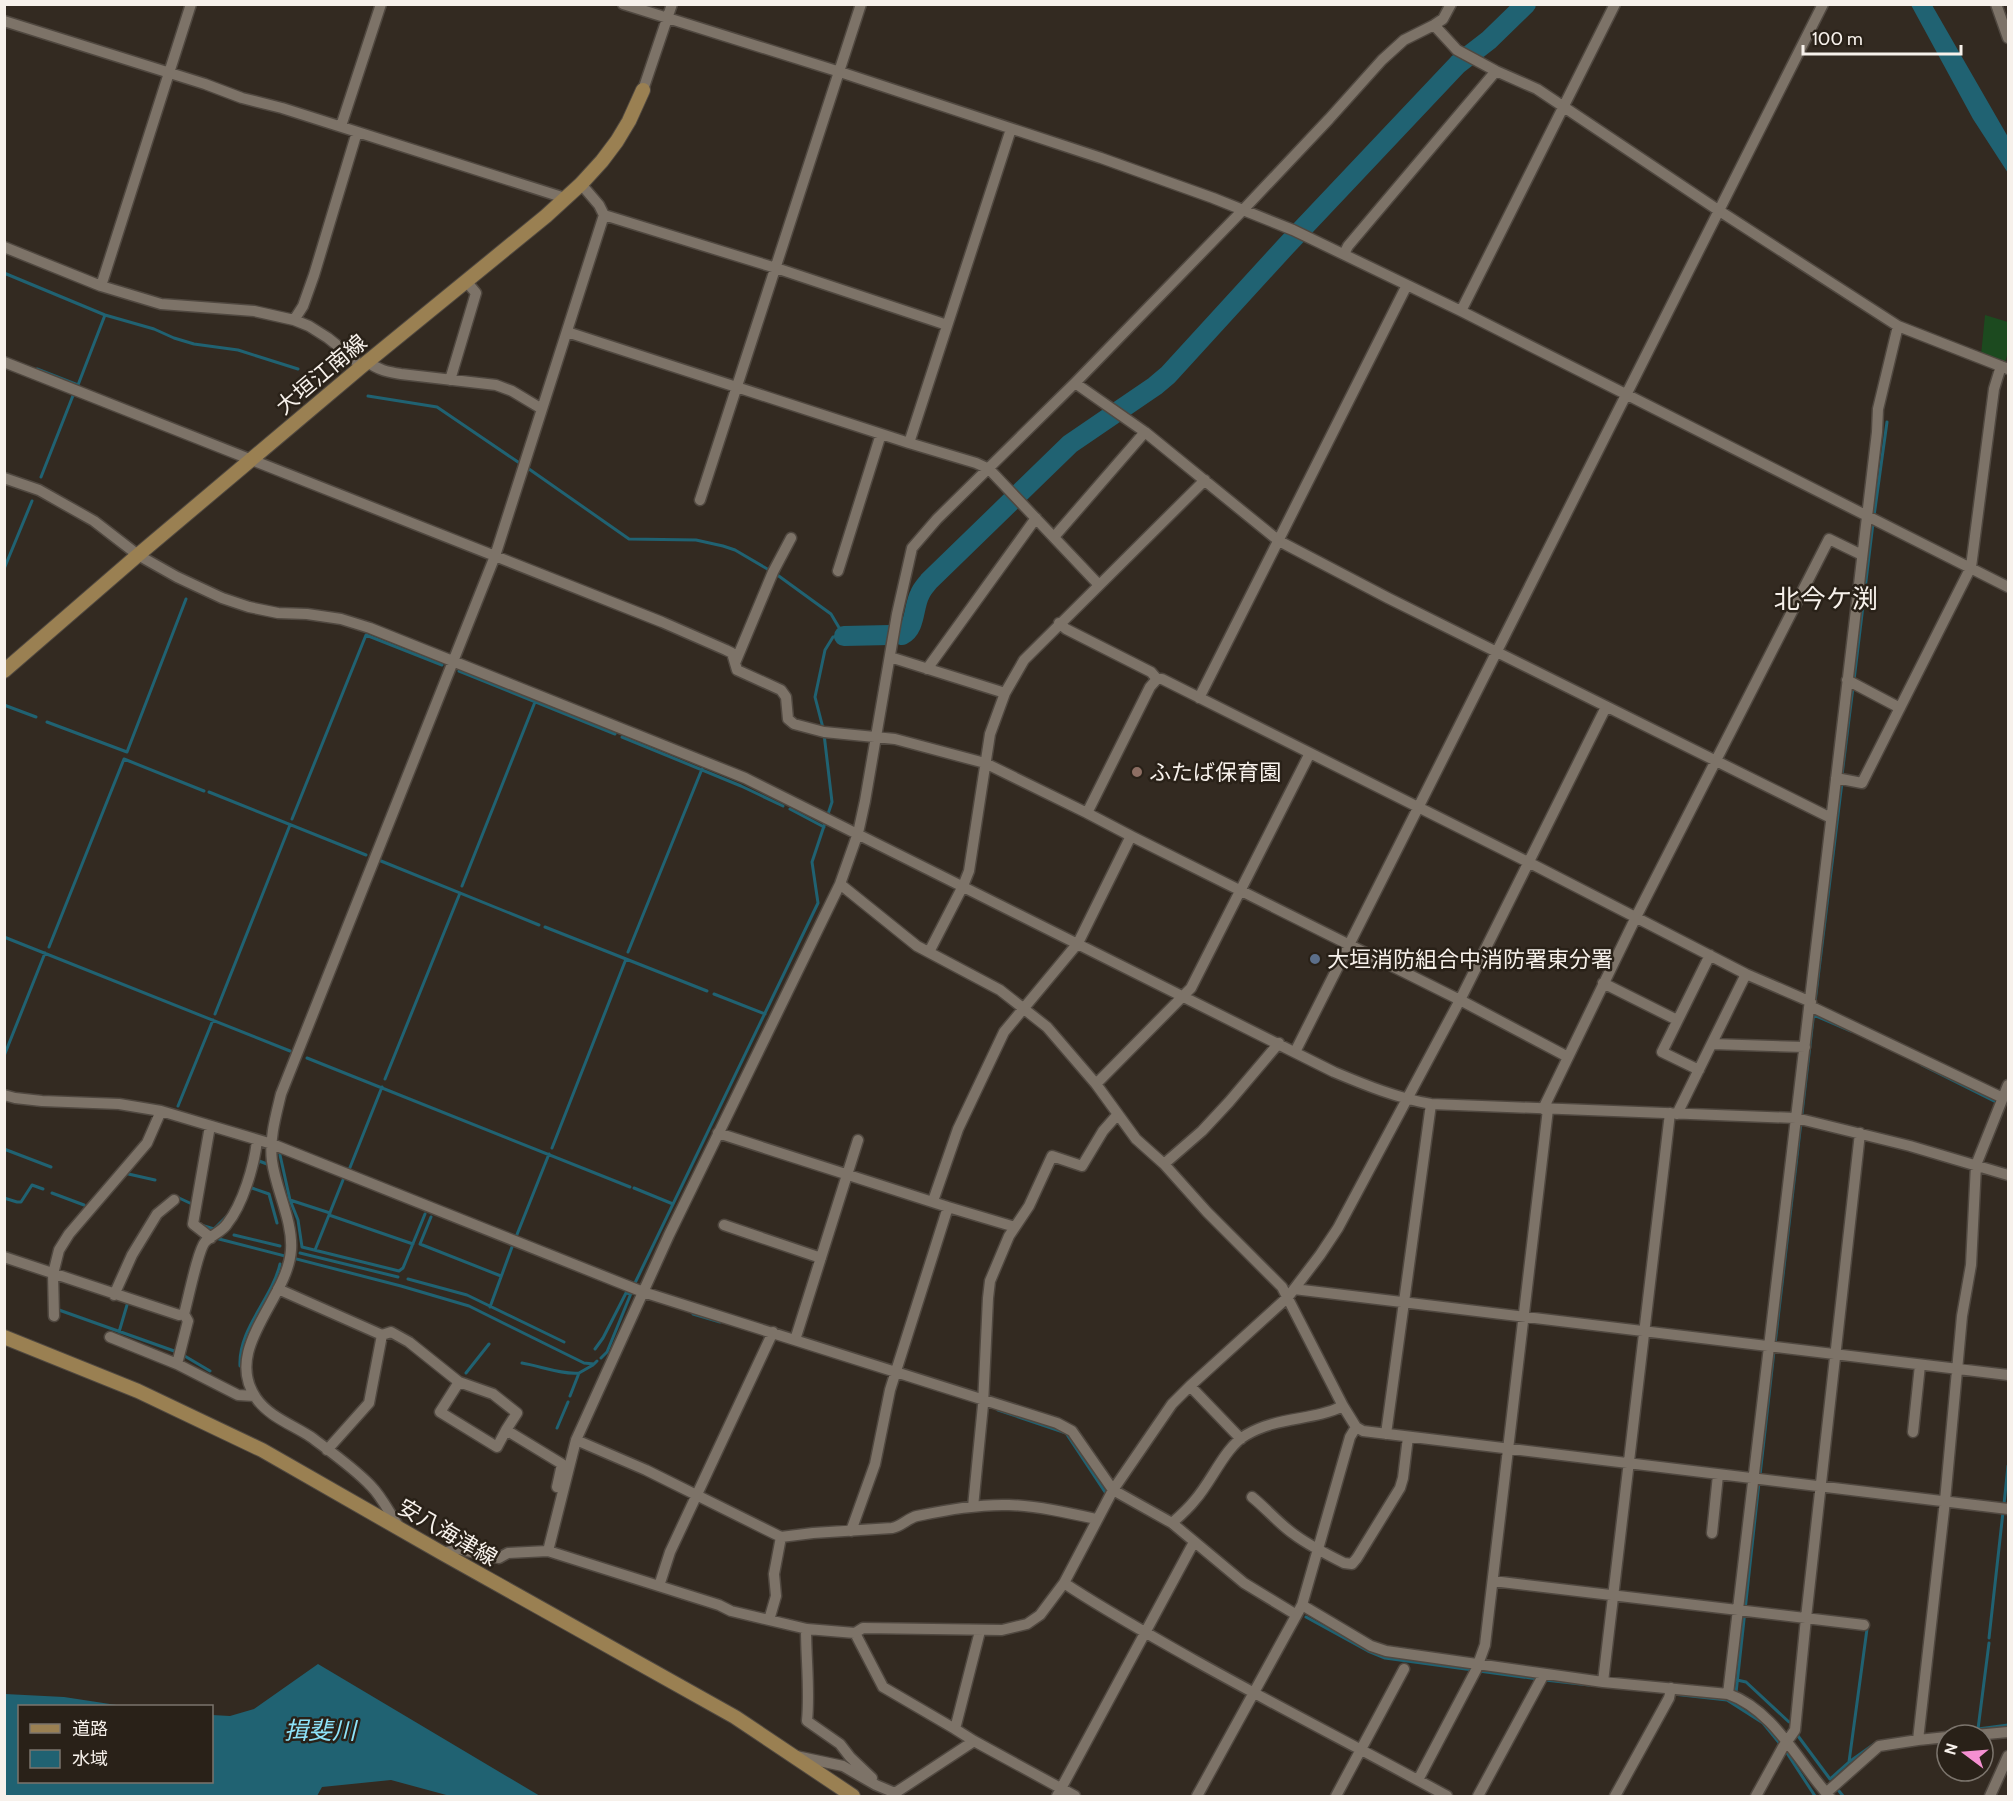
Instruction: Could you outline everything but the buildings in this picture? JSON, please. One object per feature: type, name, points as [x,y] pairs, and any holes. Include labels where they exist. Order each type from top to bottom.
[{"type":"main road","name":"大垣江南線","points":[[4,671],[138,555],[581,184],[617,141],[643,90]]},
{"type":"main road","name":"安八海津線","points":[[4,1337],[138,1391],[262,1450],[735,1717],[796,1756],[853,1797]]},
{"type":"street","points":[[101,286],[191,4]]},
{"type":"street","points":[[341,126],[381,4]]},
{"type":"street","points":[[623,4],[840,72],[1101,158],[1293,230],[1461,311],[2008,586]]},
{"type":"street","points":[[643,90],[672,4]]},
{"type":"street","points":[[700,500],[861,4]]},
{"type":"street","points":[[548,1551],[576,1440],[718,1133],[840,884],[858,833],[905,574],[912,548],[937,519],[1075,383],[1243,210],[1382,60],[1404,40],[1443,19],[1451,4]]},
{"type":"street","points":[[1461,311],[1615,4]]},
{"type":"street","points":[[1295,1052],[1823,4]]},
{"type":"street","points":[[1996,4],[2008,38]]},
{"type":"street","points":[[4,21],[170,72],[242,98],[341,126],[565,198]]},
{"type":"street","points":[[1434,25],[1457,50],[1537,89],[1898,326],[2005,368],[1994,389],[1971,567],[1862,783],[1836,778]]},
{"type":"street","points":[[1344,254],[1348,246],[1496,71]]},
{"type":"street","points":[[909,443],[1011,129]]},
{"type":"street","points":[[294,320],[303,306],[314,275],[357,132]]},
{"type":"street","points":[[581,184],[604,214],[947,325]]},
{"type":"street","points":[[399,1528],[372,1487],[310,1437],[272,1414],[255,1396],[247,1377],[247,1355],[253,1336],[288,1269],[291,1249],[288,1224],[272,1159],[275,1120],[281,1094],[495,556],[604,214]]},
{"type":"street","points":[[4,247],[101,286],[161,304],[245,310],[294,320],[309,326],[365,364],[386,371],[496,385],[512,391],[542,409]]},
{"type":"street","points":[[450,380],[476,293],[466,281]]},
{"type":"street","points":[[1200,698],[1407,285]]},
{"type":"street","points":[[1728,1694],[1758,1479],[1796,1118],[1878,409],[1898,326]]},
{"type":"street","points":[[567,332],[989,469],[1099,585]]},
{"type":"street","points":[[4,362],[662,622],[732,652],[737,670],[781,690],[786,697],[788,719],[794,724],[824,732],[876,736],[985,763],[1460,1000],[1568,1057]]},
{"type":"street","points":[[1075,383],[1145,432],[1279,541],[1388,598],[1831,818]]},
{"type":"street","points":[[1054,537],[1145,432]]},
{"type":"street","points":[[838,571],[881,434]]},
{"type":"street","points":[[4,478],[39,490],[94,521],[138,555],[177,577],[231,601],[278,613],[307,614],[370,628],[745,778],[1295,1052],[1352,1079],[1408,1099],[1431,1104],[1796,1118],[1860,1133],[2008,1175]]},
{"type":"street","points":[[928,952],[969,871],[990,735],[1005,693],[1024,660],[1205,480]]},
{"type":"street","points":[[927,669],[1036,518]]},
{"type":"street","points":[[735,664],[773,572],[791,538]]},
{"type":"street","points":[[1418,1780],[1478,1665],[1485,1645],[1524,1317],[1545,1109],[1603,983],[1828,539],[1862,555]]},
{"type":"street","points":[[1059,623],[1066,629],[1151,672],[1157,679],[1162,679],[1528,862],[1746,974],[2003,1098]]},
{"type":"street","points":[[890,657],[1005,693]]},
{"type":"street","points":[[1087,813],[1150,687],[1157,679]]},
{"type":"street","points":[[1847,680],[1900,708]]},
{"type":"street","points":[[442,1553],[459,1549],[499,1558],[508,1553],[548,1551],[719,1605],[731,1611],[806,1629],[855,1632],[863,1628],[1002,1630],[1027,1624],[1041,1615],[1064,1583],[1113,1490],[1172,1404],[1291,1293],[1338,1228],[1460,1000],[1606,707]]},
{"type":"street","points":[[1096,1084],[1191,988],[1310,753]]},
{"type":"street","points":[[933,1200],[968,1106],[1004,1032],[1078,943],[1131,836]]},
{"type":"street","points":[[840,884],[917,946],[1000,990],[1047,1027],[1096,1084],[1136,1139],[1164,1164],[1207,1212],[1282,1287],[1291,1293],[1404,1303],[2008,1375]]},
{"type":"street","points":[[1699,1070],[1662,1052],[1710,955]]},
{"type":"street","points":[[1603,1682],[1644,1332],[1674,1113],[1699,1070],[1746,974]]},
{"type":"street","points":[[1603,983],[1677,1020]]},
{"type":"street","points":[[1164,1164],[1202,1131],[1279,1044]]},
{"type":"street","points":[[1712,1044],[1805,1047]]},
{"type":"street","points":[[1918,1740],[1945,1501],[1962,1316],[1971,1265],[1976,1165],[2008,1085]]},
{"type":"street","points":[[4,1095],[42,1101],[119,1104],[161,1112],[272,1144],[643,1292],[1057,1423],[1072,1431],[1113,1490],[1172,1523],[1244,1583],[1371,1646],[1386,1651],[1603,1682],[1728,1694],[1760,1713],[1787,1741],[1809,1773],[1828,1795],[1879,1746],[1935,1738]]},
{"type":"street","points":[[1386,1434],[1431,1104]]},
{"type":"street","points":[[54,1316],[53,1274],[59,1250],[69,1234],[147,1143],[161,1112]]},
{"type":"street","points":[[973,1507],[984,1399],[990,1281],[1014,1227],[1029,1206],[1052,1156],[1082,1166],[1103,1131],[1118,1114]]},
{"type":"street","points":[[210,1126],[193,1224],[212,1238]]},
{"type":"street","points":[[718,1133],[1014,1227]]},
{"type":"street","points":[[1756,1797],[1795,1730],[1860,1133]]},
{"type":"street","points":[[795,1340],[858,1140]]},
{"type":"street","points":[[177,1364],[188,1321],[184,1314],[205,1242],[227,1225],[239,1202],[255,1160],[257,1141]]},
{"type":"street","points":[[114,1294],[132,1255],[157,1214],[174,1200]]},
{"type":"street","points":[[851,1531],[875,1464],[890,1390],[948,1207]]},
{"type":"street","points":[[724,1226],[821,1258]]},
{"type":"street","points":[[4,1257],[179,1315],[184,1314]]},
{"type":"street","points":[[278,1289],[382,1335],[391,1332],[409,1342],[459,1382],[493,1394],[517,1413],[496,1447],[440,1412],[459,1382]]},
{"type":"street","points":[[1291,1293],[1343,1406],[1356,1427],[1363,1431],[2008,1509]]},
{"type":"street","points":[[659,1586],[670,1552],[773,1332]]},
{"type":"street","points":[[327,1450],[369,1403],[382,1335]]},
{"type":"street","points":[[110,1337],[177,1364],[238,1395],[255,1396]]},
{"type":"street","points":[[1913,1432],[1920,1365]]},
{"type":"street","points":[[1190,1386],[1241,1439]]},
{"type":"street","points":[[1172,1523],[1195,1501],[1232,1447],[1241,1439],[1274,1422],[1333,1411],[1343,1406]]},
{"type":"street","points":[[1197,1797],[1299,1610],[1350,1437],[1356,1427]]},
{"type":"street","points":[[506,1430],[562,1464],[556,1491],[561,1497]]},
{"type":"street","points":[[1252,1497],[1268,1509],[1294,1535],[1344,1563],[1352,1564],[1400,1488],[1408,1437]]},
{"type":"street","points":[[576,1440],[697,1494],[781,1537],[892,1528],[914,1517],[973,1507],[1010,1504],[1096,1520]]},
{"type":"street","points":[[1712,1533],[1718,1475]]},
{"type":"street","points":[[769,1620],[776,1596],[774,1574],[781,1537]]},
{"type":"street","points":[[1059,1793],[1194,1542]]},
{"type":"street","points":[[1493,1581],[1864,1625]]},
{"type":"street","points":[[1064,1583],[1107,1612],[1447,1797]]},
{"type":"street","points":[[806,1629],[806,1662],[810,1696],[807,1721],[840,1744],[850,1758],[884,1788]]},
{"type":"street","points":[[956,1729],[980,1631]]},
{"type":"street","points":[[855,1632],[882,1687],[956,1729],[1059,1793],[1076,1797]]},
{"type":"street","points":[[1336,1797],[1404,1669]]},
{"type":"street","points":[[1478,1797],[1544,1674]]},
{"type":"street","points":[[1615,1797],[1669,1698],[1671,1688]]},
{"type":"street","points":[[796,1756],[843,1766],[896,1795],[974,1741]]},
{"type":"street","points":[[1989,1797],[2008,1756]]},
{"type":"green space","points":[[1985,315],[2008,322],[2008,351],[2005,364],[1981,355]]},
{"type":"water","points":[[1911,5],[1932,5],[2008,137],[2008,173],[1973,119]]},
{"type":"water","name":"揖斐川","points":[[318,1664],[540,1796],[450,1796],[391,1780],[322,1787],[317,1796],[5,1796],[5,1694],[64,1697],[116,1705],[18,1705],[18,1783],[213,1783],[213,1715],[230,1716],[254,1709]]},
{"type":"waterway","points":[[902,635],[910,627],[918,599],[929,581],[1070,444],[1168,375],[1458,64],[1489,40],[1526,4]]},
{"type":"waterway","points":[[4,273],[105,315],[154,329],[174,338],[194,344],[238,350],[298,369]]},
{"type":"waterway","points":[[37,369],[78,385],[105,315]]},
{"type":"waterway","points":[[41,477],[74,393]]},
{"type":"waterway","points":[[368,396],[437,407],[518,462]]},
{"type":"waterway","points":[[1874,516],[1887,422]]},
{"type":"waterway","points":[[529,469],[629,539],[696,540],[735,550],[769,570]]},
{"type":"waterway","points":[[4,569],[32,501]]},
{"type":"waterway","points":[[1854,680],[1873,523]]},
{"type":"waterway","points":[[776,574],[831,614],[844,636],[833,637],[825,650],[815,697],[823,728]]},
{"type":"waterway","points":[[47,722],[127,752],[186,599]]},
{"type":"waterway","points":[[292,819],[366,635],[442,665]]},
{"type":"waterway","points":[[844,636],[890,635]]},
{"type":"waterway","points":[[459,671],[615,734]]},
{"type":"waterway","points":[[1842,775],[1853,687]]},
{"type":"waterway","points":[[462,886],[535,702]]},
{"type":"waterway","points":[[4,705],[36,717]]},
{"type":"waterway","points":[[634,1285],[818,903],[812,862],[832,802],[824,734]]},
{"type":"waterway","points":[[622,737],[741,786],[783,806]]},
{"type":"waterway","points":[[49,947],[124,759],[204,791]]},
{"type":"waterway","points":[[628,952],[702,769]]},
{"type":"waterway","points":[[1815,1002],[1842,782]]},
{"type":"waterway","points":[[209,792],[366,855]]},
{"type":"waterway","points":[[790,809],[824,827]]},
{"type":"waterway","points":[[215,1014],[290,825]]},
{"type":"waterway","points":[[381,861],[539,925]]},
{"type":"waterway","points":[[385,1079],[460,893]]},
{"type":"waterway","points":[[545,927],[707,991]]},
{"type":"waterway","points":[[4,937],[290,1051]]},
{"type":"waterway","points":[[4,1056],[45,953]]},
{"type":"waterway","points":[[552,1148],[626,959]]},
{"type":"waterway","points":[[714,994],[765,1014]]},
{"type":"waterway","points":[[1775,1344],[1814,1011]]},
{"type":"waterway","points":[[1814,1015],[1851,1031]]},
{"type":"waterway","points":[[178,1106],[213,1020]]},
{"type":"waterway","points":[[307,1058],[630,1187]]},
{"type":"waterway","points":[[1922,1065],[1994,1101]]},
{"type":"waterway","points":[[349,1170],[382,1087]]},
{"type":"waterway","points":[[4,1149],[51,1167]]},
{"type":"waterway","points":[[516,1237],[549,1154]]},
{"type":"waterway","points":[[280,1155],[290,1200],[298,1220],[302,1247],[399,1271],[403,1268],[425,1214]]},
{"type":"waterway","points":[[257,1166],[259,1161],[267,1164]]},
{"type":"waterway","points":[[124,1173],[155,1180]]},
{"type":"waterway","points":[[315,1250],[343,1180]]},
{"type":"waterway","points":[[4,1198],[21,1202],[32,1185],[43,1189]]},
{"type":"waterway","points":[[249,1186],[269,1194],[277,1223]]},
{"type":"waterway","points":[[634,1188],[673,1204]]},
{"type":"waterway","points":[[52,1193],[84,1205]]},
{"type":"waterway","points":[[177,1197],[194,1205]]},
{"type":"waterway","points":[[290,1200],[330,1213]]},
{"type":"waterway","points":[[329,1215],[413,1244]]},
{"type":"waterway","points":[[201,1225],[214,1229],[227,1216]]},
{"type":"waterway","points":[[431,1217],[420,1244],[501,1276]]},
{"type":"waterway","points":[[234,1235],[280,1246]]},
{"type":"waterway","points":[[219,1239],[469,1306],[584,1363],[594,1364],[597,1361]]},
{"type":"waterway","points":[[490,1307],[512,1247]]},
{"type":"waterway","points":[[300,1253],[398,1277]]},
{"type":"waterway","points":[[240,1366],[244,1339],[270,1290],[280,1264]]},
{"type":"waterway","points":[[408,1279],[467,1295],[564,1342]]},
{"type":"waterway","points":[[601,1358],[607,1352],[632,1291]]},
{"type":"waterway","points":[[595,1349],[626,1293],[631,1294]]},
{"type":"waterway","points":[[119,1332],[127,1305]]},
{"type":"waterway","points":[[58,1309],[177,1352]]},
{"type":"waterway","points":[[693,1314],[720,1322]]},
{"type":"waterway","points":[[466,1373],[489,1344]]},
{"type":"waterway","points":[[1760,1475],[1774,1351]]},
{"type":"waterway","points":[[183,1355],[210,1371]]},
{"type":"waterway","points":[[522,1363],[559,1372],[579,1373]]},
{"type":"waterway","points":[[570,1396],[579,1373],[593,1365]]},
{"type":"waterway","points":[[557,1428],[568,1402]]},
{"type":"waterway","points":[[998,1410],[1066,1433],[1105,1492]]},
{"type":"waterway","points":[[2004,1504],[2008,1466]]},
{"type":"waterway","points":[[1736,1693],[1759,1482]]},
{"type":"waterway","points":[[1989,1638],[2003,1512]]},
{"type":"waterway","points":[[1306,1617],[1385,1658],[1473,1670]]},
{"type":"waterway","points":[[1867,1629],[1849,1762],[1877,1742]]},
{"type":"waterway","points":[[1979,1723],[1989,1643]]},
{"type":"waterway","points":[[1479,1671],[1538,1679]]},
{"type":"waterway","points":[[1545,1680],[1589,1685]]},
{"type":"waterway","points":[[1737,1680],[1746,1682],[1789,1722]]},
{"type":"waterway","points":[[1673,1694],[1727,1700],[1763,1723],[1781,1745]]},
{"type":"waterway","points":[[1995,1727],[2008,1725]]},
{"type":"waterway","points":[[1798,1736],[1830,1779],[1849,1762]]},
{"type":"waterway","points":[[1785,1750],[1815,1796]]},
{"type":"waterway","points":[[1839,1791],[1843,1796]]},
{"type":"place","name":"ふたば保育園","points":[[1137,772]]},
{"type":"place","name":"大垣消防組合中消防署東分署","points":[[1315,959]]},
{"type":"district","name":"北今ケ渕","points":[[1826,599]]}]
